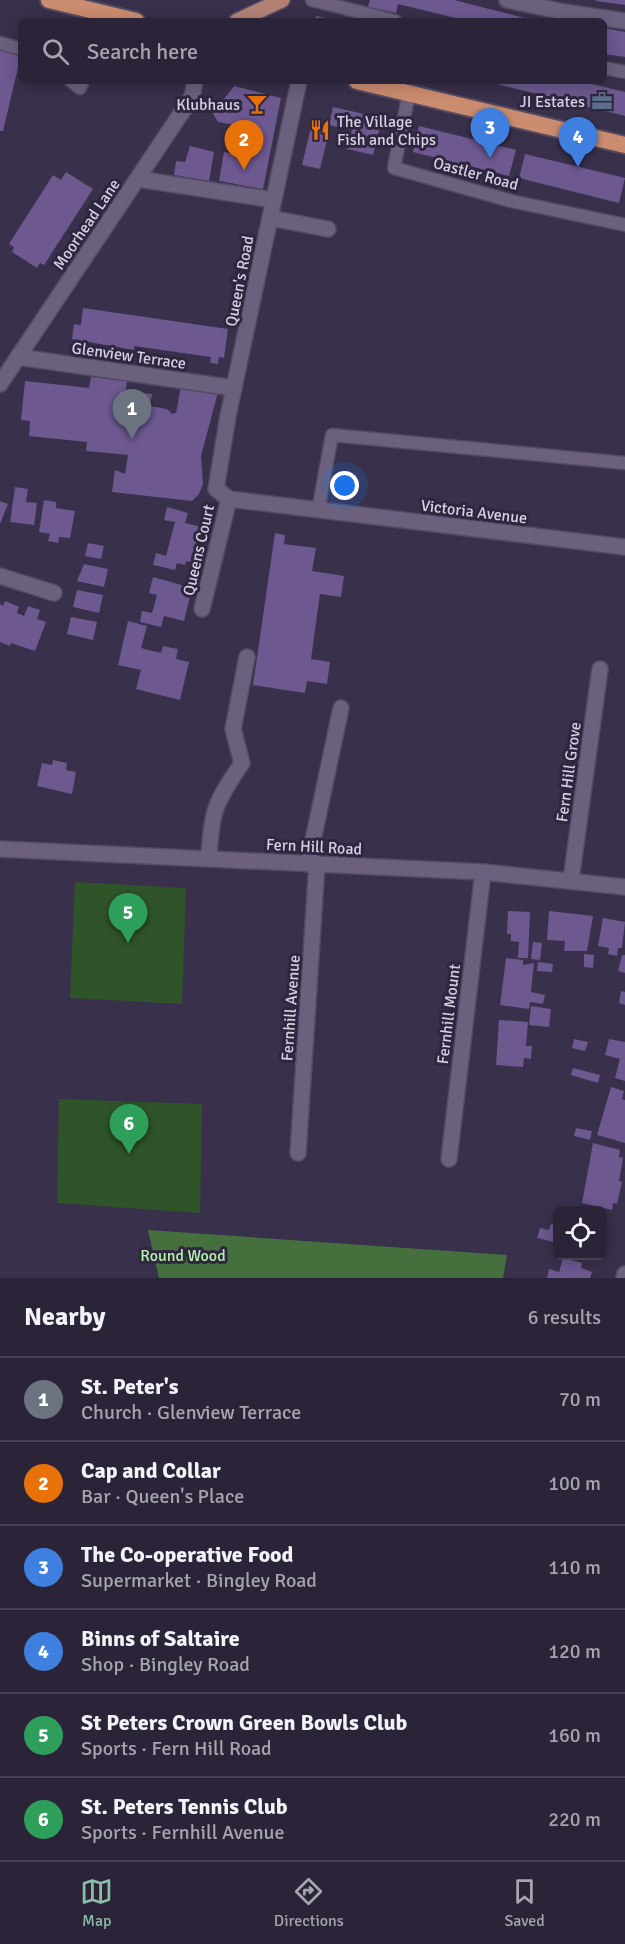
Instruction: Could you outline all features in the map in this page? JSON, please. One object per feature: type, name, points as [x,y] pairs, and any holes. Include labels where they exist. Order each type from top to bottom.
[{"type":"highway","points":[[49,0],[108,18]]},
{"type":"highway","points":[[370,84],[625,145]]},
{"type":"main road","points":[[243,18],[282,0]]},
{"type":"street","points":[[507,0],[605,18]]},
{"type":"street","points":[[607,18],[625,21]]},
{"type":"street","name":"Moorhead Lane","points":[[0,384],[192,97],[194,84]]},
{"type":"street","name":"Queen's Road","points":[[229,499],[216,489],[234,388],[297,84]]},
{"type":"street","points":[[138,179],[274,200]]},
{"type":"street","points":[[270,218],[328,229]]},
{"type":"street","name":"Glenview Terrace","points":[[18,357],[234,388]]},
{"type":"street","name":"Victoria Avenue","points":[[229,499],[625,547]]},
{"type":"street","name":"Queens Court","points":[[202,609],[229,499]]},
{"type":"street","points":[[0,576],[54,593]]},
{"type":"street","points":[[208,859],[211,819],[220,794],[242,763],[233,729],[247,657]]},
{"type":"street","name":"Fern Hill Grove","points":[[572,880],[600,669]]},
{"type":"street","name":"Fernhill Avenue","points":[[298,1153],[313,864],[341,708]]},
{"type":"street","name":"Fern Hill Road","points":[[0,849],[483,872],[625,887]]},
{"type":"street","name":"Fernhill Mount","points":[[449,1159],[483,872]]},
{"type":"street","points":[[624,1278],[625,1274]]},
{"type":"lane","points":[[312,0],[383,18]]},
{"type":"lane","points":[[0,43],[18,48]]},
{"type":"lane","points":[[607,69],[625,72]]},
{"type":"lane","name":"Oastler Road","points":[[409,93],[394,168],[511,201],[625,225]]},
{"type":"lane","points":[[318,510],[332,435],[625,463]]},
{"type":"green space","points":[[75,882],[186,888],[182,1004],[70,998]]},
{"type":"green space","points":[[59,1099],[202,1104],[200,1213],[57,1203]]},
{"type":"green space","name":"Round Wood","points":[[148,1230],[507,1255],[503,1278],[159,1278]]},
{"type":"building","points":[[370,0],[454,0],[524,18],[456,18],[398,4],[396,13],[368,7]]},
{"type":"building","points":[[625,0],[625,5],[596,1]]},
{"type":"building","points":[[607,29],[625,32],[625,57],[607,54]]},
{"type":"building","points":[[0,50],[18,54],[18,68],[3,131],[0,131]]},
{"type":"building","points":[[497,84],[592,84],[625,92],[625,116]]},
{"type":"building","points":[[234,86],[281,98],[263,189],[219,181],[224,152],[252,157],[258,129],[218,122],[213,114],[215,104],[225,98]]},
{"type":"building","points":[[333,107],[382,118],[373,155],[347,149],[352,130],[329,125]]},
{"type":"building","points":[[312,123],[330,128],[320,169],[302,165]]},
{"type":"building","points":[[419,126],[516,150],[509,176],[413,152]]},
{"type":"building","points":[[190,146],[214,152],[209,181],[174,175],[176,161],[185,162]]},
{"type":"building","points":[[525,154],[625,178],[619,203],[519,178]]},
{"type":"building","points":[[66,172],[93,189],[44,265],[40,263],[37,268],[12,252],[14,247],[9,244],[53,175],[61,180]]},
{"type":"building","points":[[83,308],[228,329],[224,358],[219,357],[218,364],[210,363],[211,357],[134,346],[134,350],[72,339],[74,324],[81,325]]},
{"type":"building","points":[[91,377],[127,381],[126,391],[152,394],[150,406],[167,409],[172,414],[176,413],[181,386],[218,392],[201,456],[203,484],[199,494],[192,501],[112,492],[115,470],[125,474],[128,455],[86,451],[87,442],[29,436],[30,421],[21,420],[25,381],[89,388]]},
{"type":"building","points":[[15,487],[28,489],[26,502],[37,503],[34,525],[10,522]]},
{"type":"building","points":[[44,500],[56,502],[56,508],[75,511],[70,538],[59,537],[58,543],[48,541],[50,534],[39,532]]},
{"type":"building","points":[[0,501],[8,504],[0,524]]},
{"type":"building","points":[[167,507],[188,513],[185,523],[206,528],[197,563],[186,561],[185,565],[177,563],[175,570],[153,565],[156,553],[166,556],[175,522],[164,520]]},
{"type":"building","points":[[275,533],[285,535],[284,544],[316,548],[312,571],[344,576],[341,597],[320,594],[311,659],[330,662],[327,684],[307,681],[305,693],[253,685]]},
{"type":"building","points":[[88,543],[104,546],[101,559],[85,556]]},
{"type":"building","points":[[84,564],[108,569],[104,587],[77,581]]},
{"type":"building","points":[[153,577],[192,588],[184,621],[164,616],[161,627],[140,622],[142,611],[152,613],[157,595],[149,593]]},
{"type":"building","points":[[77,590],[103,595],[99,613],[73,607]]},
{"type":"building","points":[[5,601],[19,607],[17,613],[24,616],[28,606],[40,610],[37,619],[46,622],[35,651],[0,642],[0,604],[3,606]]},
{"type":"building","points":[[71,617],[97,622],[93,640],[67,634]]},
{"type":"building","points":[[128,621],[147,626],[141,648],[161,653],[163,646],[178,649],[176,659],[189,662],[180,700],[136,689],[141,670],[118,665]]},
{"type":"building","points":[[53,760],[67,763],[66,770],[76,772],[72,794],[37,786],[42,763],[52,765]]},
{"type":"building","points":[[508,911],[530,912],[528,958],[518,958],[519,942],[511,941],[511,934],[507,934]]},
{"type":"building","points":[[549,911],[593,916],[587,951],[564,951],[565,941],[547,940]]},
{"type":"building","points":[[603,918],[625,922],[622,948],[618,948],[617,956],[608,954],[609,948],[598,946]]},
{"type":"building","points":[[533,942],[542,943],[540,960],[531,959]]},
{"type":"building","points":[[584,954],[594,955],[593,968],[584,967]]},
{"type":"building","points":[[622,955],[625,955],[625,973],[618,971]]},
{"type":"building","points":[[506,958],[523,960],[523,965],[534,963],[531,992],[545,995],[543,1004],[530,1002],[529,1009],[500,1005]]},
{"type":"building","points":[[538,962],[553,964],[552,972],[537,971]]},
{"type":"building","points":[[621,991],[625,992],[625,1005],[619,1003]]},
{"type":"building","points":[[531,1006],[551,1009],[549,1027],[529,1025]]},
{"type":"building","points":[[499,1020],[528,1022],[526,1046],[532,1046],[531,1059],[524,1058],[523,1067],[496,1065]]},
{"type":"building","points":[[574,1039],[588,1042],[585,1051],[572,1048]]},
{"type":"building","points":[[609,1039],[625,1042],[625,1081],[615,1078],[620,1059],[605,1055]]},
{"type":"building","points":[[573,1068],[600,1075],[598,1083],[571,1075]]},
{"type":"building","points":[[611,1087],[624,1091],[622,1099],[625,1100],[625,1143],[597,1135]]},
{"type":"building","points":[[576,1128],[592,1131],[590,1140],[574,1136]]},
{"type":"building","points":[[593,1143],[620,1150],[619,1157],[623,1158],[619,1181],[622,1182],[617,1204],[613,1203],[612,1210],[607,1209],[607,1206],[582,1203]]},
{"type":"building","points":[[551,1224],[553,1225],[553,1242],[537,1238],[540,1228],[549,1230]]},
{"type":"building","points":[[562,1260],[571,1260],[582,1263],[581,1268],[592,1272],[590,1278],[547,1278],[549,1269],[559,1272]]},
{"type":"place","name":"JI Estates","points":[[602,101]]},
{"type":"place","name":"Klubhaus","points":[[257,104]]},
{"type":"place","name":"The Village Fish and Chips","points":[[320,130]]},
{"type":"place","name":"The Co-operative Food","points":[[490,158]]},
{"type":"place","name":"Binns of Saltaire","points":[[578,167]]},
{"type":"place","name":"Cap and Collar","points":[[244,170]]},
{"type":"place","name":"St. Peter's","points":[[132,439]]},
{"type":"place","name":"St Peters Crown Green Bowls Club","points":[[128,943]]},
{"type":"place","name":"St. Peters Tennis Club","points":[[129,1154]]}]
